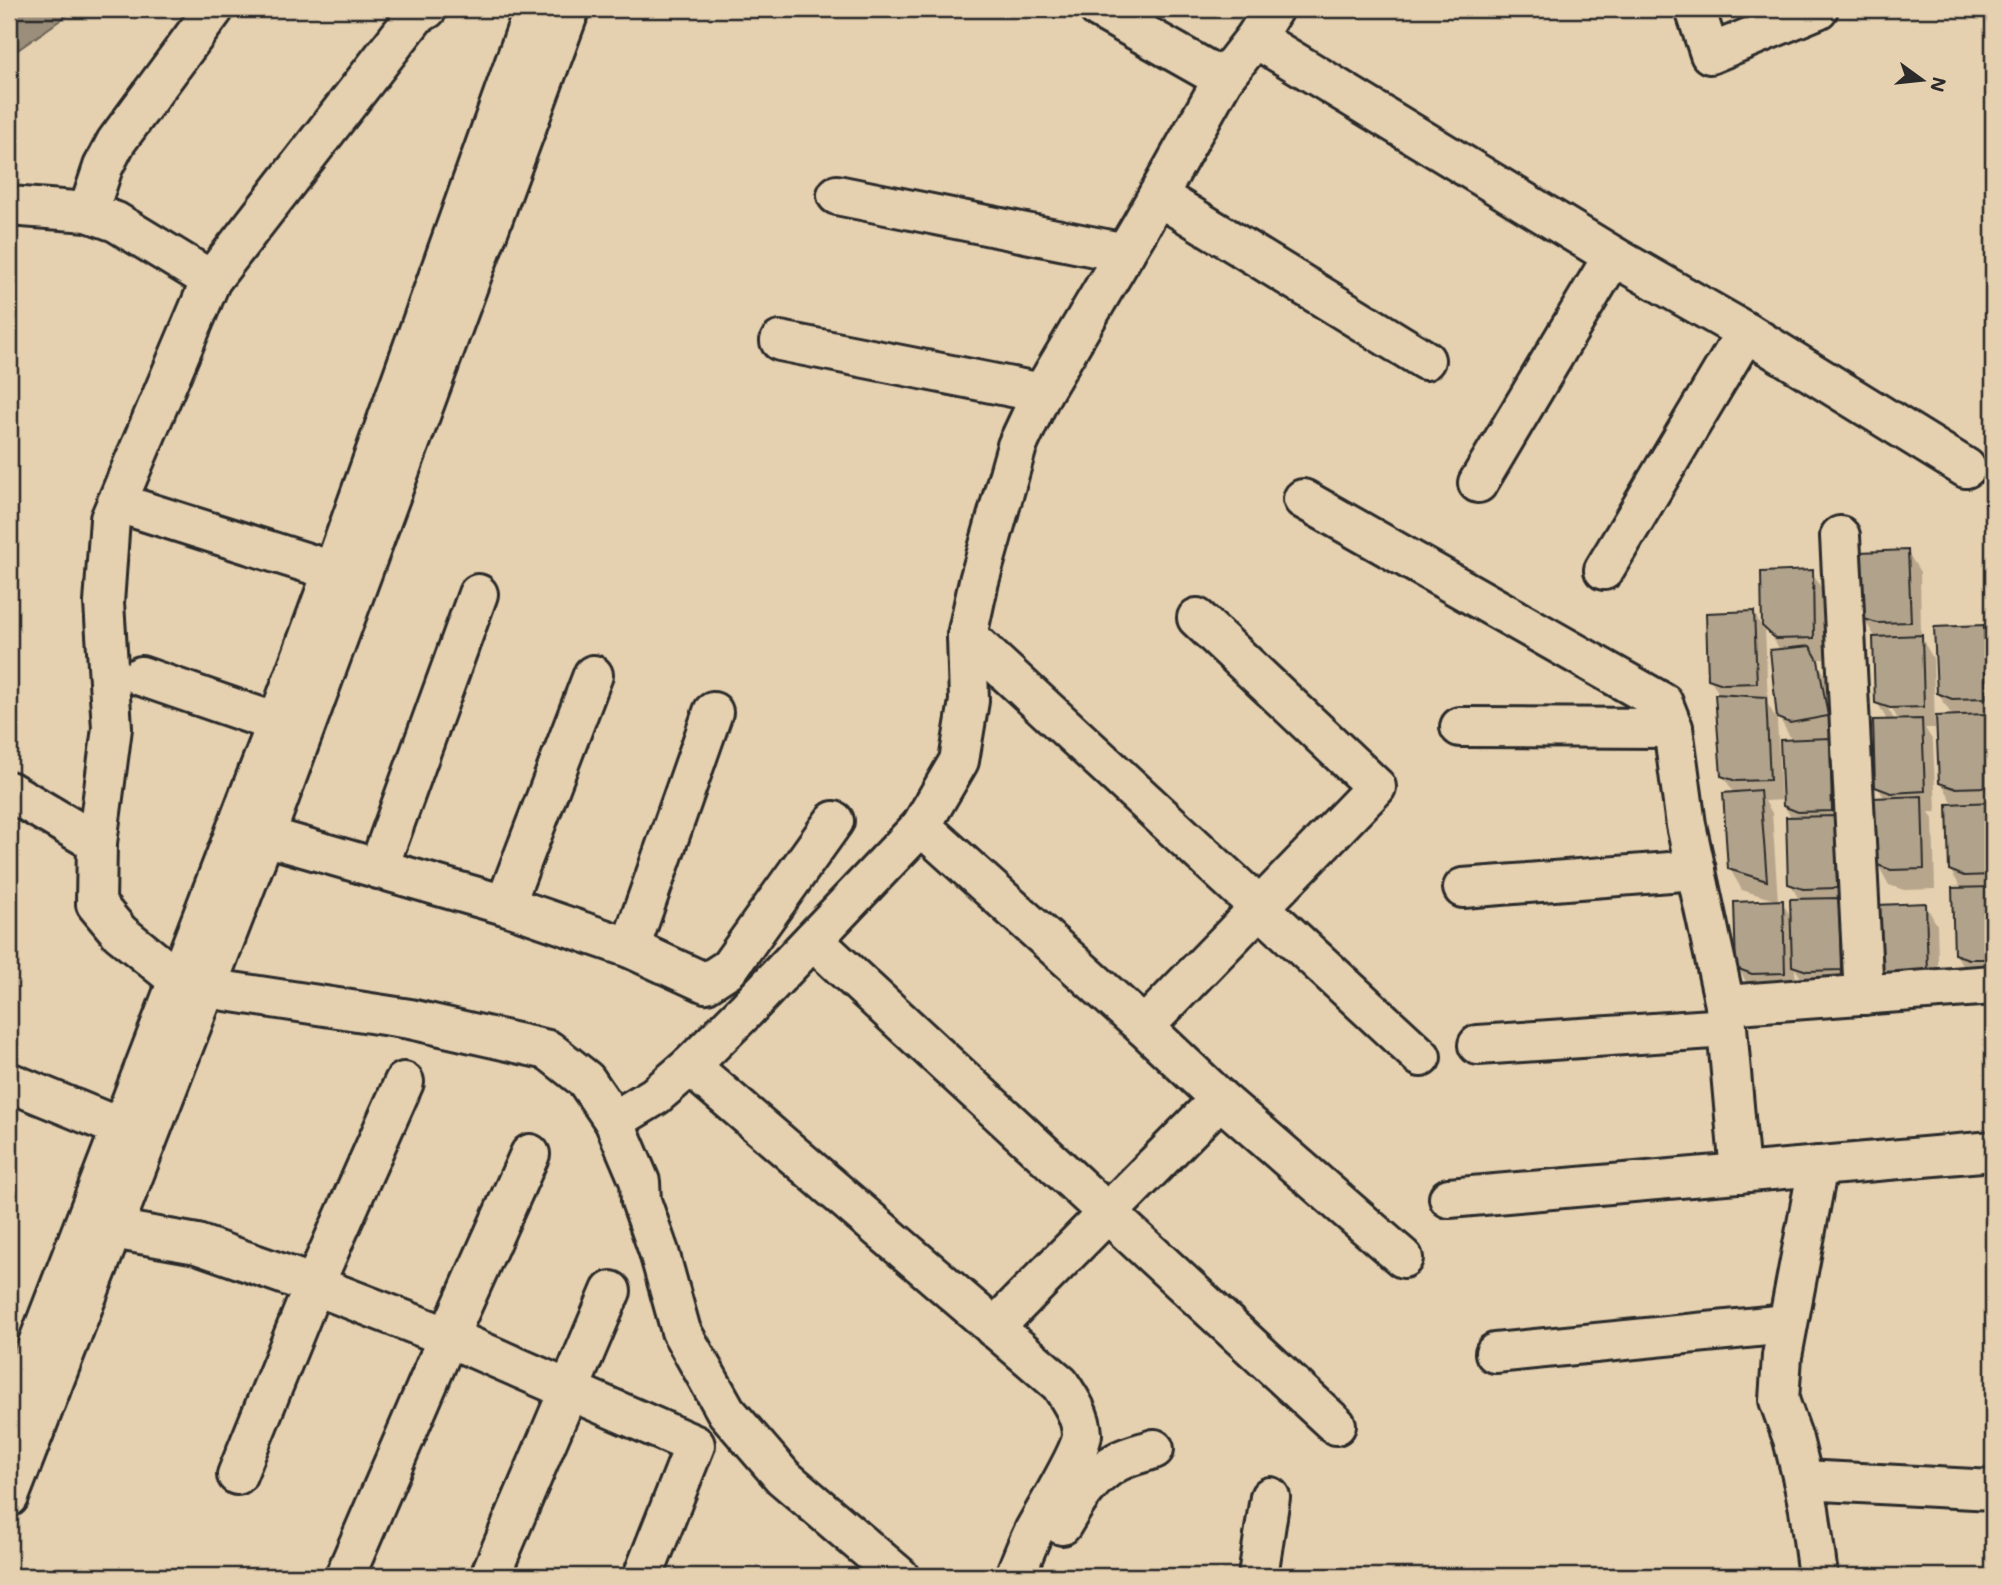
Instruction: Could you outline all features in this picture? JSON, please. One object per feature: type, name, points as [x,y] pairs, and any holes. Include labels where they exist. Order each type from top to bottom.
[{"type":"street","points":[[88,212],[103,167],[116,142],[214,9]]},
{"type":"street","points":[[427,9],[416,15],[211,280],[110,520],[104,603],[112,728],[97,844],[96,904],[120,933],[192,984],[410,1019],[548,1050],[586,1080],[614,1121],[640,1182],[641,1201],[659,1252],[681,1331],[726,1411],[783,1477],[899,1576]]},
{"type":"street","points":[[9,1497],[113,1229],[277,723],[534,9]]},
{"type":"street","points":[[9,1419],[121,1128],[265,836],[570,9]]},
{"type":"street","points":[[1099,9],[1223,79]]},
{"type":"street","points":[[1695,9],[1710,54],[1818,9]]},
{"type":"street","points":[[614,1121],[655,1096],[690,1066],[921,826],[959,761],[969,701],[967,636],[979,581],[1017,446],[1042,393],[1158,196],[1223,79],[1264,23],[1613,256],[1746,332],[1966,468]]},
{"type":"street","points":[[837,195],[1125,253]]},
{"type":"street","points":[[1158,196],[1425,360]]},
{"type":"street","points":[[9,206],[88,212],[116,222],[211,280]]},
{"type":"street","points":[[1478,484],[1613,256]]},
{"type":"street","points":[[1604,570],[1746,332]]},
{"type":"street","points":[[780,341],[1042,393]]},
{"type":"street","points":[[1303,499],[1662,703],[1673,728],[1686,825],[1726,1016],[1740,1172]]},
{"type":"street","points":[[118,502],[333,571]]},
{"type":"street","points":[[1840,536],[1864,995]]},
{"type":"street","points":[[378,869],[478,594]]},
{"type":"street","points":[[1144,1027],[1376,788],[1197,618]]},
{"type":"street","points":[[967,636],[1421,1057]]},
{"type":"street","points":[[505,905],[593,675]]},
{"type":"street","points":[[141,676],[277,723]]},
{"type":"street","points":[[630,948],[713,712]]},
{"type":"street","points":[[1460,727],[1673,728]]},
{"type":"street","points":[[9,791],[97,844]]},
{"type":"street","points":[[265,836],[505,905],[630,948],[706,983],[729,968],[835,821]]},
{"type":"street","points":[[921,826],[1220,1099],[1403,1258]]},
{"type":"street","points":[[1463,888],[1696,870]]},
{"type":"street","points":[[813,940],[1336,1425]]},
{"type":"street","points":[[1478,1045],[1726,1016],[1864,995],[1993,985]]},
{"type":"street","points":[[690,1066],[1060,1384],[1072,1401],[1082,1437],[1015,1576]]},
{"type":"street","points":[[9,1082],[121,1128]]},
{"type":"street","points":[[237,1475],[314,1285],[404,1082]]},
{"type":"street","points":[[994,1328],[1220,1099]]},
{"type":"street","points":[[1449,1198],[1993,1151]]},
{"type":"street","points":[[345,1576],[530,1154]]},
{"type":"street","points":[[1818,1166],[1782,1356],[1779,1400],[1793,1439],[1803,1480],[1818,1576]]},
{"type":"street","points":[[113,1229],[197,1244],[314,1285],[448,1337],[695,1445],[643,1576]]},
{"type":"street","points":[[490,1576],[611,1291]]},
{"type":"street","points":[[1495,1353],[1788,1324]]},
{"type":"street","points":[[1036,1576],[1076,1500],[1096,1476],[1118,1461],[1154,1449]]},
{"type":"street","points":[[1803,1480],[1993,1490]]},
{"type":"street","points":[[1258,1576],[1270,1497]]},
{"type":"shaded area","points":[[9,9],[76,9],[9,56]]},
{"type":"building","points":[[1908,550],[1911,622],[1877,623],[1861,618],[1859,552]]},
{"type":"building","points":[[1813,570],[1814,638],[1776,639],[1762,626],[1761,572]]},
{"type":"building","points":[[1754,611],[1757,683],[1723,684],[1708,679],[1706,613]]},
{"type":"building","points":[[1984,625],[1986,698],[1952,699],[1937,693],[1934,627]]},
{"type":"building","points":[[1922,635],[1924,707],[1890,708],[1875,703],[1873,637]]},
{"type":"building","points":[[1810,646],[1818,660],[1828,716],[1790,723],[1777,718],[1770,650]]},
{"type":"building","points":[[1715,694],[1766,697],[1770,780],[1736,781],[1721,776]]},
{"type":"building","points":[[1986,714],[1988,787],[1954,788],[1939,783],[1936,716]]},
{"type":"building","points":[[1922,719],[1925,791],[1891,793],[1875,787],[1873,720]]},
{"type":"building","points":[[1830,738],[1832,811],[1798,812],[1783,806],[1780,740]]},
{"type":"building","points":[[1760,790],[1767,881],[1728,869],[1723,793]]},
{"type":"building","points":[[1922,796],[1924,869],[1891,870],[1875,864],[1873,798]]},
{"type":"building","points":[[1993,802],[1993,875],[1964,876],[1949,870],[1947,804]]},
{"type":"building","points":[[1835,816],[1837,888],[1803,889],[1788,884],[1786,817]]},
{"type":"building","points":[[1993,887],[1993,959],[1969,959],[1954,954],[1952,888]]},
{"type":"building","points":[[1839,898],[1841,970],[1807,971],[1792,966],[1790,899]]},
{"type":"building","points":[[1783,900],[1785,973],[1752,974],[1736,968],[1734,902]]},
{"type":"building","points":[[1926,903],[1928,975],[1894,976],[1879,970],[1877,905]]}]
